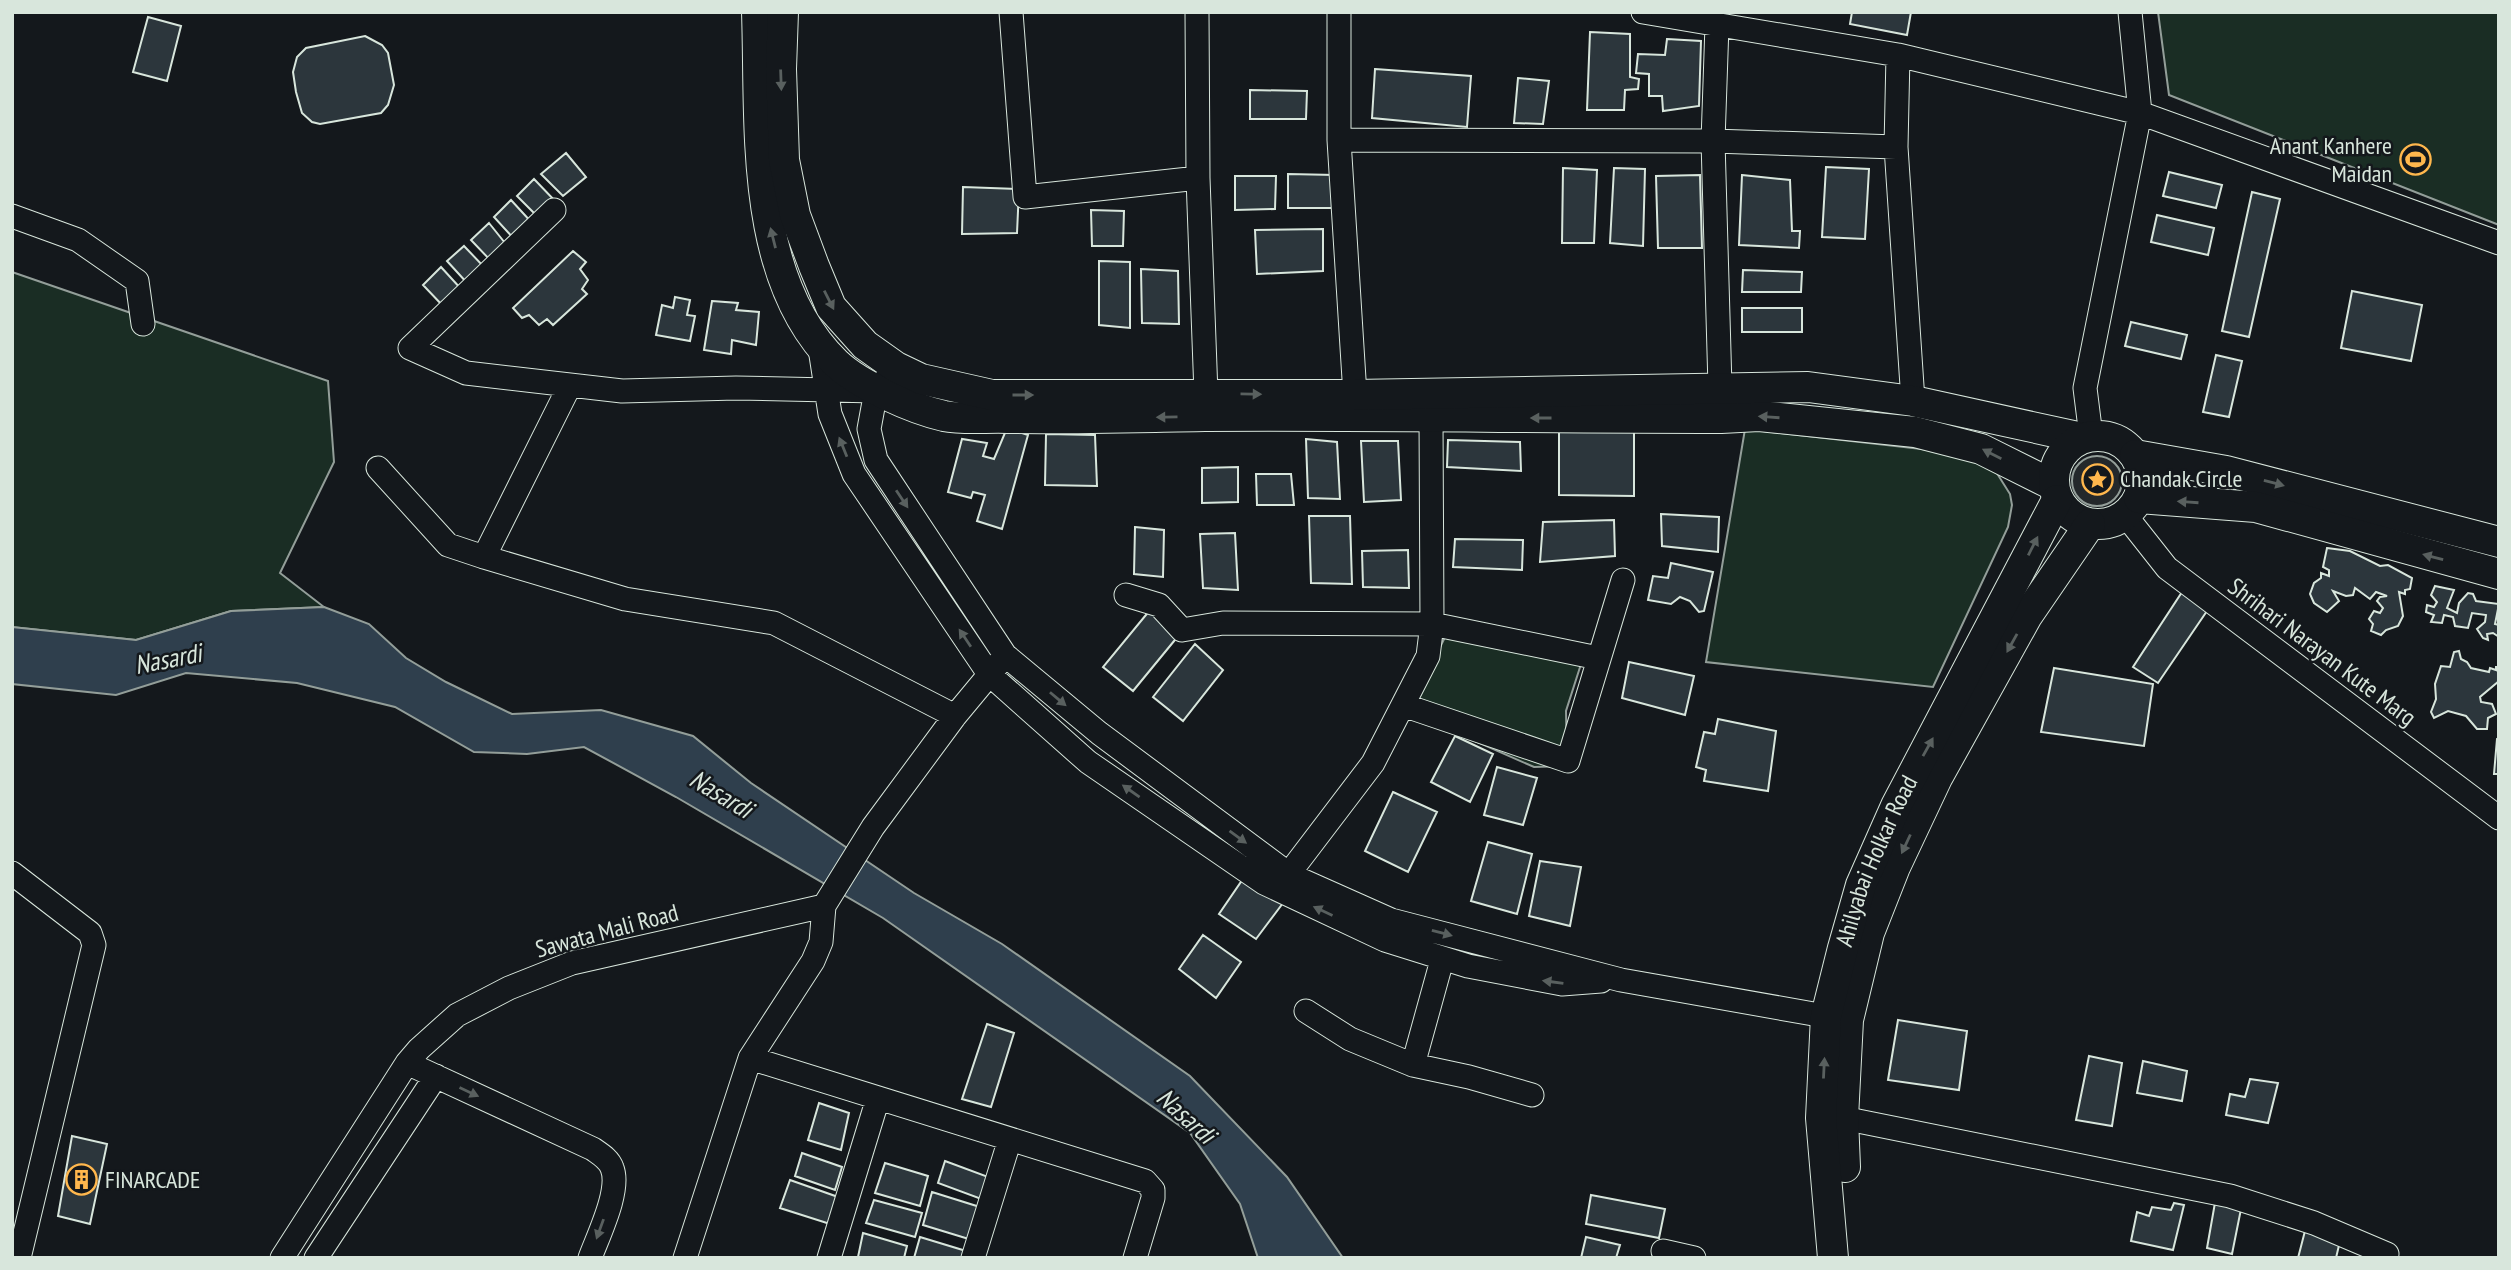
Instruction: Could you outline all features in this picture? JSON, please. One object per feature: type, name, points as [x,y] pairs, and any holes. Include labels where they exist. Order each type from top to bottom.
[{"type":"main road","points":[[757,12],[763,175],[769,224],[783,276],[802,321],[837,364],[876,391],[945,416],[1054,419],[1720,387],[1808,387],[1913,401],[2087,437],[2104,436],[2116,439],[2135,455],[2143,484],[2132,507],[2117,521],[2090,524],[2078,521],[2066,512],[2055,493],[2054,470],[2060,457],[2069,445],[2087,437]]},
{"type":"main road","points":[[783,12],[781,69],[785,160],[795,215],[831,307],[865,345],[896,367],[921,379],[992,395],[1206,394],[1355,406],[1432,418],[1759,416],[1838,422],[1915,432],[1981,449],[2055,493]]},
{"type":"main road","points":[[2135,455],[2225,471],[2499,542]]},
{"type":"main road","name":"Ahilyabai Holkar Road","points":[[1833,1258],[1832,1118],[1837,1018],[1843,948],[1861,885],[1896,806],[2055,493]]},
{"type":"main road","points":[[2132,507],[2256,507],[2499,574]]},
{"type":"main road","name":"Ahilyabai Holkar Road","points":[[1837,1018],[1895,867],[1937,778],[2026,616],[2090,524]]},
{"type":"main road","name":"Ahilyabai Holkar Road","points":[[1832,1118],[1854,1258]]},
{"type":"street","points":[[1012,12],[1026,197],[1198,178]]},
{"type":"street","points":[[1197,12],[1198,178],[1206,394]]},
{"type":"street","points":[[1339,12],[1339,140],[1355,406]]},
{"type":"street","points":[[1643,12],[1898,55],[2140,113],[2499,243]]},
{"type":"street","points":[[2087,437],[2085,388],[2140,113],[2130,12]]},
{"type":"street","points":[[1717,25],[1713,141],[1720,387]]},
{"type":"street","points":[[1898,55],[1896,146],[1913,401]]},
{"type":"street","points":[[1339,140],[1713,141],[1896,146]]},
{"type":"street","points":[[554,210],[410,348],[466,373],[622,391],[736,388],[876,391]]},
{"type":"street","points":[[12,216],[78,240],[137,281],[143,324]]},
{"type":"street","points":[[819,342],[830,414],[854,474],[989,674],[1088,762],[1283,882],[1385,940],[1442,960],[1562,984],[1621,980]]},
{"type":"street","points":[[896,367],[876,391],[869,429],[876,460],[1006,655],[1283,882],[1391,920],[1621,980],[1837,1018]]},
{"type":"street","points":[[484,557],[570,386]]},
{"type":"street","points":[[1283,882],[1373,763],[1428,656],[1432,624],[1432,418]]},
{"type":"street","points":[[378,468],[448,545],[625,599],[774,623],[955,716]]},
{"type":"street","name":"Shrihari Narayan Kute Marg","points":[[2132,507],[2167,568],[2499,818]]},
{"type":"street","points":[[1403,705],[1568,761],[1623,580]]},
{"type":"street","points":[[1126,595],[1158,605],[1182,629],[1223,623],[1432,624],[1598,658]]},
{"type":"street","points":[[684,1258],[750,1058],[813,961],[821,942],[824,906],[873,827],[955,716],[1006,655]]},
{"type":"street","points":[[12,873],[90,933],[94,945],[19,1258]]},
{"type":"street","name":"Sawata Mali Road","points":[[282,1258],[407,1063],[457,1016],[509,988],[572,963],[824,906]]},
{"type":"street","points":[[1413,1065],[1442,960]]},
{"type":"street","points":[[1306,1011],[1350,1039],[1413,1065],[1532,1094]]},
{"type":"street","points":[[750,1058],[1145,1181],[1150,1185],[1153,1198],[1135,1258]]},
{"type":"street","points":[[407,1063],[605,1157],[612,1167],[615,1179],[613,1193],[590,1258]]},
{"type":"street","points":[[316,1258],[436,1076]]},
{"type":"street","points":[[829,1258],[878,1098]]},
{"type":"street","points":[[1832,1118],[2230,1196],[2314,1223],[2390,1256]]},
{"type":"street","points":[[973,1258],[1010,1139]]},
{"type":"street","points":[[1663,1251],[1694,1258]]},
{"type":"green space","name":"Anant Kanhere Maidan","points":[[2158,12],[2499,12],[2499,225],[2169,95]]},
{"type":"green space","points":[[12,272],[328,381],[334,462],[280,573],[324,607],[231,611],[136,640],[12,627]]},
{"type":"green space","points":[[1745,429],[1948,452],[1993,467],[2010,494],[2012,505],[2008,527],[1933,687],[1706,662]]},
{"type":"green space","points":[[1448,631],[1582,661],[1566,711],[1567,766],[1534,767],[1434,723],[1417,694]]},
{"type":"shaded area","name":"Chandak Circle","points":[[2097,456],[2115,463],[2122,481],[2115,499],[2097,506],[2079,499],[2072,481],[2079,463]]},
{"type":"water","name":"Nasardi","points":[[324,607],[369,624],[406,658],[446,682],[512,714],[601,710],[693,736],[751,783],[914,893],[1002,944],[1190,1076],[1287,1177],[1343,1258],[1258,1258],[1240,1204],[1190,1133],[883,918],[676,797],[584,747],[527,754],[474,752],[395,707],[297,683],[186,673],[116,695],[12,684],[12,627],[136,640],[231,611]]},
{"type":"building","points":[[1852,12],[1911,12],[1907,35],[1850,24]]},
{"type":"building","points":[[148,17],[181,26],[167,81],[133,72]]},
{"type":"building","points":[[1590,32],[1630,34],[1630,77],[1639,79],[1638,89],[1625,90],[1624,110],[1587,110]]},
{"type":"building","points":[[365,36],[382,45],[388,53],[394,85],[388,105],[381,113],[320,124],[312,122],[302,113],[296,92],[293,72],[297,57],[306,48]]},
{"type":"building","points":[[1667,39],[1701,41],[1699,106],[1663,111],[1662,96],[1649,96],[1649,74],[1636,73],[1638,54],[1665,55]]},
{"type":"building","points":[[1375,69],[1471,76],[1467,127],[1372,118]]},
{"type":"building","points":[[1518,78],[1549,81],[1543,124],[1514,123]]},
{"type":"building","points":[[1250,90],[1307,91],[1306,119],[1250,119]]},
{"type":"building","points":[[566,153],[586,177],[563,196],[541,174]]},
{"type":"building","points":[[1826,167],[1869,169],[1865,239],[1822,237]]},
{"type":"building","points":[[1563,168],[1597,170],[1594,243],[1562,243]]},
{"type":"building","points":[[1614,168],[1645,169],[1643,246],[1610,243]]},
{"type":"building","points":[[2169,172],[2222,185],[2216,208],[2163,196]]},
{"type":"building","points":[[1288,174],[1335,175],[1334,208],[1288,208]]},
{"type":"building","points":[[1700,175],[1702,248],[1658,248],[1656,176]]},
{"type":"building","points":[[1742,175],[1790,180],[1792,231],[1800,231],[1799,248],[1739,245]]},
{"type":"building","points":[[1235,176],[1276,176],[1275,209],[1235,210]]},
{"type":"building","points":[[534,179],[557,203],[540,219],[517,196]]},
{"type":"building","points":[[963,187],[1019,189],[1017,233],[962,234]]},
{"type":"building","points":[[2252,192],[2280,199],[2249,337],[2222,331]]},
{"type":"building","points":[[511,200],[533,224],[515,240],[494,217]]},
{"type":"building","points":[[1091,210],[1124,211],[1123,246],[1092,246]]},
{"type":"building","points":[[2157,215],[2214,228],[2208,255],[2151,242]]},
{"type":"building","points":[[489,223],[509,248],[492,262],[471,240]]},
{"type":"building","points":[[1323,229],[1323,271],[1257,274],[1255,230]]},
{"type":"building","points":[[464,246],[485,268],[468,284],[447,261]]},
{"type":"building","points":[[573,251],[586,262],[580,269],[588,280],[582,289],[587,294],[553,325],[547,319],[539,325],[529,315],[522,318],[513,308]]},
{"type":"building","points":[[1099,261],[1130,262],[1130,328],[1099,325]]},
{"type":"building","points":[[441,267],[462,290],[444,307],[423,285]]},
{"type":"building","points":[[1141,269],[1178,271],[1179,324],[1142,323]]},
{"type":"building","points":[[1743,270],[1802,272],[1801,292],[1742,292]]},
{"type":"building","points":[[2352,291],[2422,305],[2411,361],[2341,348]]},
{"type":"building","points":[[675,297],[690,300],[687,315],[695,316],[690,341],[656,335],[662,305],[673,308]]},
{"type":"building","points":[[712,301],[738,303],[736,310],[759,312],[756,345],[732,340],[731,354],[704,350]]},
{"type":"building","points":[[1742,308],[1802,308],[1802,332],[1742,332]]},
{"type":"building","points":[[2131,322],[2187,335],[2181,359],[2125,346]]},
{"type":"building","points":[[2216,355],[2242,361],[2229,417],[2203,412]]},
{"type":"building","points":[[1007,428],[1028,435],[1002,529],[977,521],[985,495],[973,492],[971,498],[948,492],[962,439],[987,443],[983,456],[994,459]]},
{"type":"building","points":[[1559,429],[1634,430],[1634,496],[1559,495]]},
{"type":"building","points":[[1046,434],[1095,435],[1097,486],[1045,485]]},
{"type":"building","points":[[1306,439],[1337,442],[1340,499],[1308,498]]},
{"type":"building","points":[[1448,440],[1520,442],[1521,471],[1447,467]]},
{"type":"building","points":[[1361,441],[1398,441],[1401,500],[1364,502]]},
{"type":"building","points":[[1238,467],[1238,502],[1202,503],[1202,468]]},
{"type":"building","points":[[1256,474],[1291,474],[1294,505],[1257,505]]},
{"type":"building","points":[[1661,514],[1719,517],[1718,552],[1662,546]]},
{"type":"building","points":[[1309,516],[1350,516],[1352,584],[1311,583]]},
{"type":"building","points":[[1614,520],[1615,556],[1540,562],[1543,522]]},
{"type":"building","points":[[1135,527],[1164,530],[1163,577],[1134,574]]},
{"type":"building","points":[[1235,533],[1238,590],[1203,588],[1200,534]]},
{"type":"building","points":[[1455,539],[1523,540],[1522,570],[1453,567]]},
{"type":"building","points":[[2327,548],[2350,551],[2380,566],[2388,565],[2412,578],[2410,589],[2405,590],[2405,594],[2399,592],[2403,616],[2398,626],[2381,635],[2371,631],[2373,624],[2369,619],[2374,611],[2380,613],[2383,608],[2377,601],[2380,597],[2387,596],[2376,592],[2370,599],[2355,588],[2353,595],[2346,596],[2333,591],[2339,601],[2327,612],[2314,603],[2310,594],[2314,583],[2321,578],[2321,573],[2329,576],[2329,570],[2323,567]]},
{"type":"building","points":[[1408,550],[1409,588],[1363,587],[1362,551]]},
{"type":"building","points":[[1671,563],[1713,572],[1704,611],[1699,612],[1690,601],[1680,597],[1671,604],[1648,600],[1653,576],[1668,578]]},
{"type":"building","points":[[2435,586],[2454,590],[2447,608],[2457,613],[2459,603],[2468,593],[2473,594],[2476,601],[2499,604],[2495,624],[2499,625],[2499,637],[2493,633],[2487,634],[2488,640],[2483,638],[2477,629],[2485,622],[2486,615],[2472,613],[2468,628],[2455,626],[2453,617],[2444,615],[2442,623],[2431,622],[2434,615],[2426,612],[2427,605],[2434,607],[2437,602],[2431,595]]},
{"type":"building","points":[[2184,589],[2209,608],[2158,683],[2133,667]]},
{"type":"building","points":[[1150,610],[1179,635],[1133,691],[1103,667]]},
{"type":"building","points":[[1195,644],[1223,670],[1183,721],[1153,697]]},
{"type":"building","points":[[2459,651],[2461,659],[2471,668],[2489,672],[2490,668],[2496,670],[2496,667],[2499,667],[2499,681],[2480,697],[2481,702],[2492,704],[2496,714],[2488,718],[2487,729],[2477,729],[2466,716],[2448,711],[2434,718],[2431,712],[2436,699],[2435,684],[2441,666],[2450,667],[2454,652]]},
{"type":"building","points":[[1629,662],[1694,676],[1685,715],[1622,698]]},
{"type":"building","points":[[2054,668],[2153,684],[2144,746],[2041,732]]},
{"type":"building","points":[[1718,719],[1776,731],[1768,791],[1704,781],[1706,770],[1696,767],[1704,732],[1715,734]]},
{"type":"building","points":[[1455,736],[1493,754],[1470,802],[1431,782]]},
{"type":"building","points":[[2499,738],[2499,774],[2494,774],[2497,739]]},
{"type":"building","points":[[1497,767],[1537,778],[1523,825],[1484,815]]},
{"type":"building","points":[[1393,792],[1437,812],[1408,872],[1365,851]]},
{"type":"building","points":[[1488,842],[1532,854],[1517,914],[1471,901]]},
{"type":"building","points":[[1540,861],[1581,867],[1570,926],[1529,916]]},
{"type":"building","points":[[1245,876],[1283,903],[1256,939],[1219,914]]},
{"type":"building","points":[[1203,935],[1241,962],[1216,998],[1179,969]]},
{"type":"building","points":[[1898,1020],[1967,1031],[1959,1090],[1888,1080]]},
{"type":"building","points":[[987,1024],[1014,1033],[991,1107],[962,1099]]},
{"type":"building","points":[[2089,1056],[2122,1063],[2112,1126],[2076,1120]]},
{"type":"building","points":[[2143,1061],[2187,1071],[2182,1101],[2137,1093]]},
{"type":"building","points":[[2250,1079],[2278,1083],[2268,1123],[2226,1115],[2230,1094],[2245,1097]]},
{"type":"building","points":[[819,1103],[849,1113],[841,1150],[808,1140]]},
{"type":"building","name":"FINARCADE","points":[[72,1136],[107,1144],[90,1224],[58,1216]]},
{"type":"building","points":[[802,1153],[842,1167],[835,1190],[795,1176]]},
{"type":"building","points":[[945,1161],[991,1178],[984,1200],[938,1183]]},
{"type":"building","points":[[885,1163],[928,1176],[920,1206],[875,1193]]},
{"type":"building","points":[[790,1180],[838,1197],[830,1224],[780,1208]]},
{"type":"building","points":[[932,1192],[983,1208],[972,1240],[923,1225]]},
{"type":"building","points":[[1591,1195],[1665,1209],[1659,1238],[1586,1224]]},
{"type":"building","points":[[2216,1197],[2242,1204],[2232,1254],[2207,1248]]},
{"type":"building","points":[[874,1200],[922,1213],[915,1237],[866,1223]]},
{"type":"building","points":[[2174,1203],[2184,1205],[2173,1250],[2131,1241],[2137,1212],[2149,1216],[2152,1207],[2171,1210]]},
{"type":"building","points":[[2306,1227],[2340,1241],[2336,1258],[2298,1258]]},
{"type":"building","points":[[863,1233],[907,1246],[904,1258],[858,1257]]},
{"type":"building","points":[[920,1237],[966,1251],[964,1258],[914,1258]]},
{"type":"building","points":[[1586,1237],[1620,1245],[1616,1258],[1581,1258]]},
{"type":"place","name":"Anant Kanhere Maidan","points":[[2415,160]]},
{"type":"place","name":"Chandak Circle","points":[[2097,479]]},
{"type":"place","name":"FINARCADE","points":[[82,1180]]}]
